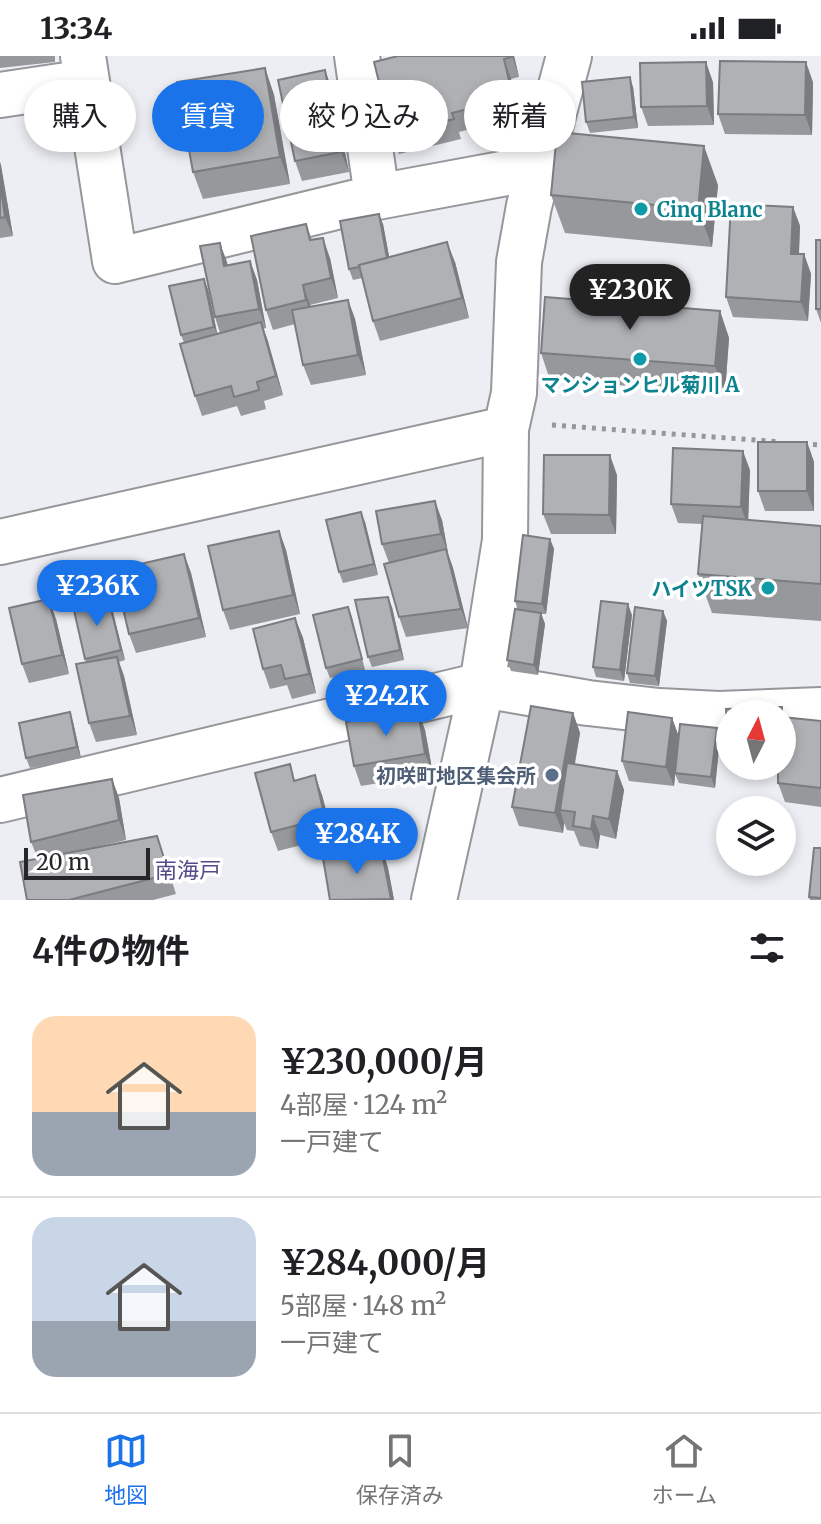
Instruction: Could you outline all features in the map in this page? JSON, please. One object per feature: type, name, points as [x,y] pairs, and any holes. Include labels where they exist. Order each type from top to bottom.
[{"type":"street","points":[[357,56],[377,197]]},
{"type":"street","points":[[434,900],[482,685],[505,540],[507,426],[514,393],[519,262],[539,167],[569,56]]},
{"type":"street","points":[[0,95],[85,69],[115,261],[377,197],[539,167]]},
{"type":"street","points":[[0,542],[507,426]]},
{"type":"street","points":[[0,800],[482,685],[588,703],[659,711],[719,714],[821,710]]},
{"type":"path","points":[[507,426],[821,445]]},
{"type":"building","points":[[398,56],[512,56],[504,59],[509,80],[464,80],[464,110],[452,113],[454,119],[448,120],[448,80],[378,80],[374,62]]},
{"type":"building","points":[[720,61],[806,62],[805,115],[718,114]]},
{"type":"building","points":[[706,62],[707,106],[641,107],[640,63]]},
{"type":"building","points":[[265,68],[280,157],[193,172],[189,152],[264,152],[264,80],[190,80]]},
{"type":"building","points":[[325,70],[327,80],[280,80],[280,90],[278,80]]},
{"type":"building","points":[[630,77],[634,117],[586,122],[582,82]]},
{"type":"building","points":[[576,134],[704,146],[698,209],[551,195],[555,152],[576,152]]},
{"type":"building","points":[[293,152],[341,152],[295,161]]},
{"type":"building","points":[[0,183],[5,217],[0,218]]},
{"type":"building","points":[[731,204],[793,207],[791,254],[804,254],[801,302],[726,297]]},
{"type":"building","points":[[379,214],[387,258],[349,269],[340,221]]},
{"type":"building","points":[[306,224],[310,240],[323,238],[331,278],[303,285],[306,300],[266,310],[251,236]]},
{"type":"building","points":[[816,240],[821,240],[821,309],[816,309]]},
{"type":"building","points":[[447,242],[462,298],[373,321],[359,265]]},
{"type":"building","points":[[220,243],[224,266],[250,261],[259,309],[215,317],[200,246]]},
{"type":"building","points":[[204,279],[214,327],[181,335],[169,286]]},
{"type":"building","points":[[545,297],[720,311],[715,366],[541,353]]},
{"type":"building","points":[[348,300],[358,355],[303,365],[292,310]]},
{"type":"building","points":[[261,322],[276,376],[257,382],[259,390],[234,397],[231,386],[195,396],[180,344]]},
{"type":"building","points":[[758,442],[807,442],[807,491],[758,491]]},
{"type":"building","points":[[673,448],[743,451],[741,507],[671,504]]},
{"type":"building","points":[[544,455],[610,455],[609,515],[543,514]]},
{"type":"building","points":[[435,501],[441,534],[382,544],[376,511]]},
{"type":"building","points":[[361,512],[374,564],[339,572],[326,520]]},
{"type":"building","points":[[703,516],[821,526],[821,584],[698,574]]},
{"type":"building","points":[[279,531],[293,595],[223,610],[208,546]]},
{"type":"building","points":[[523,535],[550,539],[542,604],[515,601]]},
{"type":"building","points":[[446,549],[461,609],[399,617],[384,564]]},
{"type":"building","points":[[184,554],[199,618],[129,634],[114,570]]},
{"type":"building","points":[[108,597],[121,650],[85,659],[73,606]]},
{"type":"building","points":[[388,597],[400,650],[368,657],[355,600]]},
{"type":"building","points":[[49,599],[62,655],[22,664],[9,608]]},
{"type":"building","points":[[601,601],[628,604],[620,670],[593,667]]},
{"type":"building","points":[[348,607],[362,659],[326,668],[313,615]]},
{"type":"building","points":[[635,607],[663,611],[655,676],[627,673]]},
{"type":"building","points":[[515,609],[541,613],[534,665],[507,660]]},
{"type":"building","points":[[295,618],[309,674],[285,679],[281,665],[263,669],[253,629]]},
{"type":"building","points":[[117,657],[130,716],[89,723],[76,664]]},
{"type":"building","points":[[531,706],[573,713],[555,813],[512,807]]},
{"type":"building","points":[[418,710],[425,754],[354,766],[346,722]]},
{"type":"building","points":[[70,712],[77,747],[26,758],[19,723]]},
{"type":"building","points":[[628,712],[672,718],[666,767],[622,761]]},
{"type":"building","points":[[796,718],[821,721],[821,788],[778,783],[778,780],[796,780]]},
{"type":"building","points":[[680,724],[716,728],[711,777],[675,773]]},
{"type":"building","points":[[567,763],[617,771],[609,819],[593,816],[591,829],[573,826],[575,812],[560,810]]},
{"type":"building","points":[[290,764],[294,781],[315,775],[325,818],[271,832],[255,773]]},
{"type":"building","points":[[112,779],[119,820],[31,842],[23,795]]},
{"type":"building","points":[[388,811],[395,840],[359,849],[352,820]]},
{"type":"building","points":[[157,836],[169,874],[69,900],[27,900],[20,862]]},
{"type":"building","points":[[381,848],[391,899],[330,900],[323,858]]},
{"type":"building","points":[[814,848],[821,848],[821,898],[809,897]]},
{"type":"place","name":"Cinq Blanc","points":[[641,209]]},
{"type":"place","name":"マンションヒル菊川 A","points":[[640,359]]},
{"type":"place","name":"ハイツTSK","points":[[768,588]]},
{"type":"place","name":"初咲町地区集会所","points":[[552,775]]},
{"type":"district","name":"南海戸","points":[[188,870]]}]
